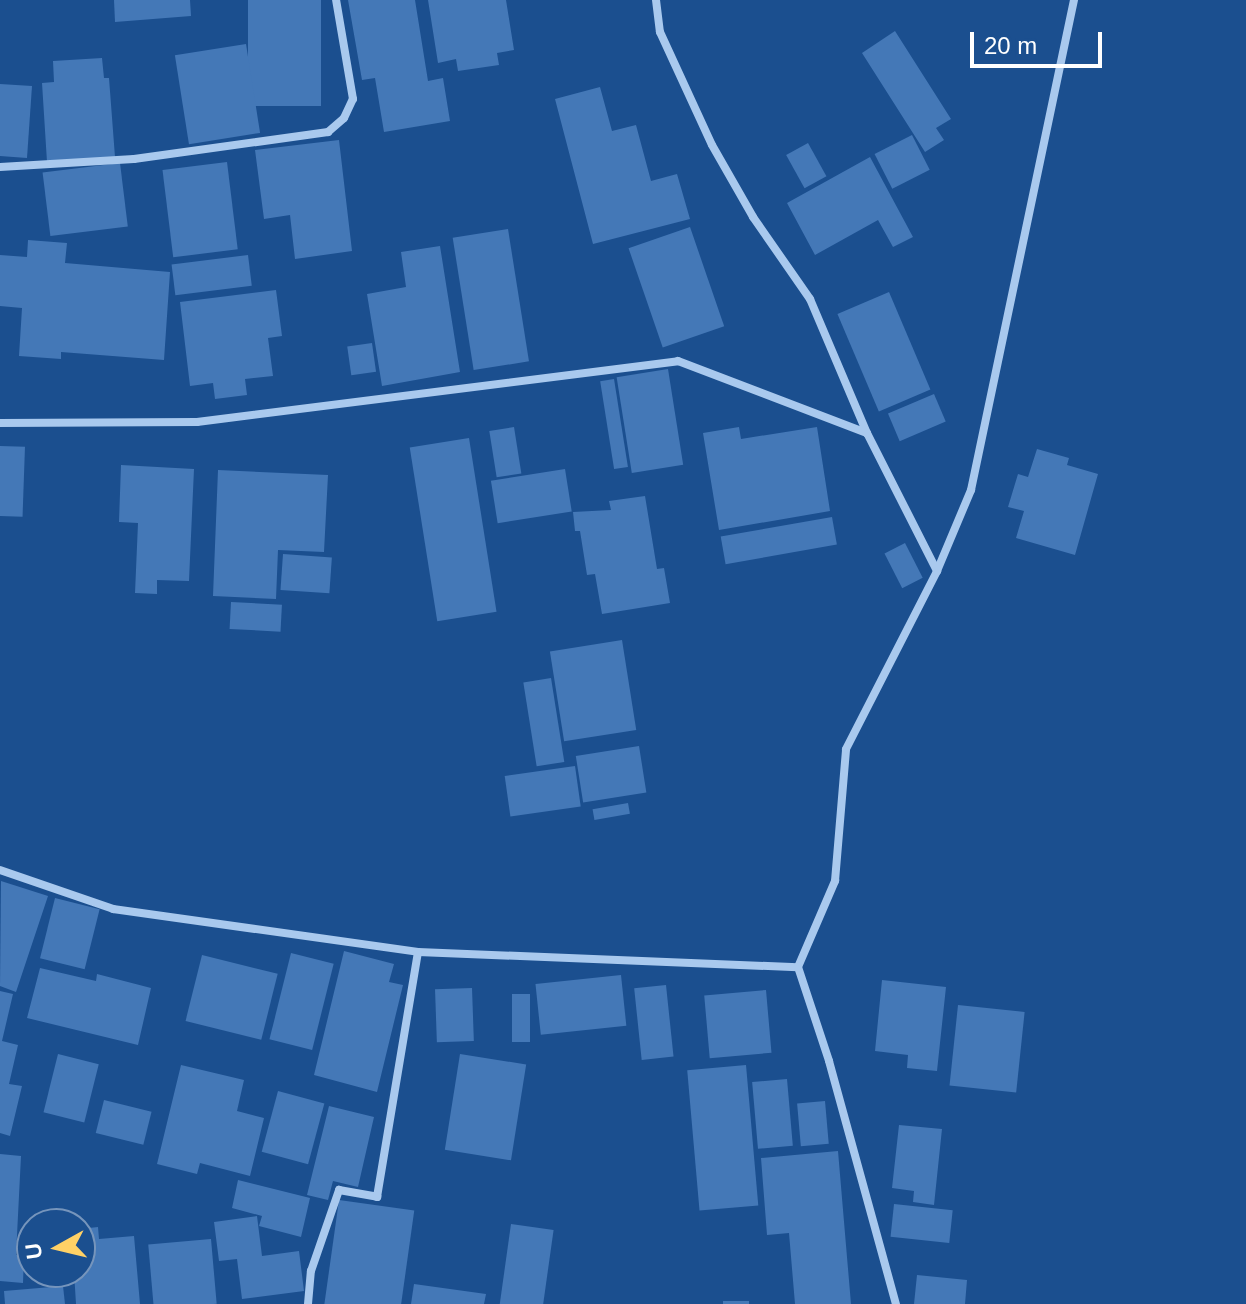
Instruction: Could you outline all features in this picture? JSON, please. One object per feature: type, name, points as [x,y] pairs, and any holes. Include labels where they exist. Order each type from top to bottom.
[{"type":"street","points":[[0,167],[134,159],[328,132],[344,118],[353,99],[336,0]]},
{"type":"street","points":[[656,0],[660,32],[706,134],[753,217],[810,299],[867,433],[937,571]]},
{"type":"street","points":[[896,1304],[829,1061],[798,967],[835,881],[846,749],[937,571],[971,490],[1074,0]]},
{"type":"street","points":[[0,423],[197,422],[678,361],[867,433]]},
{"type":"street","points":[[0,870],[113,909],[418,952],[798,967]]},
{"type":"street","points":[[308,1304],[311,1271],[339,1190],[377,1197],[418,952]]},
{"type":"building","points":[[114,0],[190,0],[191,16],[115,22]]},
{"type":"building","points":[[248,0],[321,0],[321,106],[248,106]]},
{"type":"building","points":[[348,0],[415,0],[428,81],[443,78],[450,121],[384,132],[375,78],[362,80]]},
{"type":"building","points":[[428,0],[506,0],[514,50],[497,53],[499,65],[458,71],[456,59],[438,63]]},
{"type":"building","points":[[895,31],[951,119],[936,128],[944,140],[925,152],[862,53]]},
{"type":"building","points":[[246,44],[260,133],[189,144],[175,55]]},
{"type":"building","points":[[102,58],[104,78],[109,78],[115,157],[47,162],[42,83],[54,82],[53,61]]},
{"type":"building","points":[[0,84],[32,86],[27,158],[0,156]]},
{"type":"building","points":[[600,87],[612,131],[636,125],[651,181],[677,174],[690,219],[593,244],[555,99]]},
{"type":"building","points":[[912,135],[930,170],[892,189],[875,154]]},
{"type":"building","points":[[339,140],[352,251],[295,259],[290,215],[264,219],[255,150]]},
{"type":"building","points":[[808,143],[826,176],[805,188],[786,155]]},
{"type":"building","points":[[870,157],[913,237],[893,247],[878,220],[815,255],[787,203]]},
{"type":"building","points":[[227,162],[238,249],[173,257],[162,170]]},
{"type":"building","points":[[120,163],[128,227],[50,236],[43,173]]},
{"type":"building","points":[[690,227],[724,326],[663,347],[629,248]]},
{"type":"building","points":[[508,229],[529,361],[474,370],[453,238]]},
{"type":"building","points":[[28,240],[67,243],[65,263],[170,272],[164,360],[61,352],[61,359],[19,356],[22,308],[0,306],[0,255],[27,257]]},
{"type":"building","points":[[440,246],[460,372],[382,386],[367,294],[406,287],[401,252]]},
{"type":"building","points":[[248,255],[252,286],[175,295],[172,264]]},
{"type":"building","points":[[276,290],[282,336],[268,338],[273,376],[245,379],[247,395],[215,399],[213,383],[190,386],[180,302]]},
{"type":"building","points":[[889,292],[930,390],[879,411],[837,314]]},
{"type":"building","points":[[372,343],[376,372],[351,375],[347,346]]},
{"type":"building","points":[[668,369],[683,465],[632,473],[617,377]]},
{"type":"building","points":[[614,379],[628,467],[614,469],[600,381]]},
{"type":"building","points":[[934,394],[946,422],[900,441],[888,414]]},
{"type":"building","points":[[514,427],[521,473],[497,477],[489,431]]},
{"type":"building","points":[[739,427],[741,439],[817,427],[830,511],[719,530],[703,433]]},
{"type":"building","points":[[469,438],[497,612],[437,621],[410,447]]},
{"type":"building","points":[[0,446],[25,447],[23,517],[0,516]]},
{"type":"building","points":[[1037,449],[1069,458],[1067,465],[1098,474],[1075,555],[1016,538],[1024,511],[1008,507],[1018,474],[1028,477]]},
{"type":"building","points":[[121,465],[194,469],[189,581],[157,580],[157,594],[135,593],[138,523],[119,522]]},
{"type":"building","points":[[565,469],[572,511],[498,523],[491,481]]},
{"type":"building","points":[[218,470],[328,475],[324,552],[278,550],[276,599],[213,596]]},
{"type":"building","points":[[645,496],[657,569],[664,568],[670,603],[602,614],[595,574],[587,575],[580,531],[575,531],[573,512],[611,510],[609,501]]},
{"type":"building","points":[[832,517],[837,545],[726,564],[721,537]]},
{"type":"building","points":[[905,543],[923,578],[902,588],[885,553]]},
{"type":"building","points":[[283,554],[332,557],[329,593],[280,590]]},
{"type":"building","points":[[231,602],[282,605],[281,632],[230,629]]},
{"type":"building","points":[[622,640],[636,730],[564,741],[550,651]]},
{"type":"building","points":[[551,678],[564,762],[537,766],[523,682]]},
{"type":"building","points":[[639,746],[646,792],[583,802],[576,756]]},
{"type":"building","points":[[575,766],[581,807],[510,816],[505,776]]},
{"type":"building","points":[[628,803],[630,814],[594,820],[593,809]]},
{"type":"building","points":[[1,881],[48,896],[16,992],[0,986]]},
{"type":"building","points":[[55,898],[100,909],[85,969],[40,958]]},
{"type":"building","points":[[344,951],[394,964],[389,982],[403,985],[377,1092],[314,1075]]},
{"type":"building","points":[[291,953],[334,964],[312,1050],[269,1039]]},
{"type":"building","points":[[202,955],[278,974],[261,1040],[186,1021]]},
{"type":"building","points":[[40,968],[96,981],[97,974],[151,988],[138,1045],[27,1018]]},
{"type":"building","points":[[621,975],[626,1026],[541,1035],[535,984]]},
{"type":"building","points":[[882,980],[946,987],[937,1071],[907,1068],[908,1055],[875,1051]]},
{"type":"building","points":[[666,985],[674,1057],[642,1060],[634,988]]},
{"type":"building","points":[[472,988],[474,1041],[437,1042],[435,989]]},
{"type":"building","points":[[766,990],[771,1053],[710,1058],[704,995]]},
{"type":"building","points":[[0,991],[13,994],[2,1041],[18,1045],[9,1084],[22,1086],[10,1136],[0,1133]]},
{"type":"building","points":[[512,994],[530,994],[530,1042],[512,1042]]},
{"type":"building","points":[[958,1005],[1025,1012],[1016,1093],[950,1086]]},
{"type":"building","points":[[58,1054],[99,1064],[84,1122],[43,1112]]},
{"type":"building","points":[[460,1054],[526,1064],[511,1160],[445,1150]]},
{"type":"building","points":[[181,1065],[244,1080],[237,1111],[264,1118],[250,1176],[200,1163],[197,1174],[157,1164]]},
{"type":"building","points":[[746,1065],[758,1205],[700,1211],[687,1070]]},
{"type":"building","points":[[787,1079],[793,1146],[758,1149],[752,1082]]},
{"type":"building","points":[[278,1091],[324,1103],[308,1164],[262,1152]]},
{"type":"building","points":[[104,1100],[152,1112],[143,1145],[96,1133]]},
{"type":"building","points":[[825,1101],[829,1144],[801,1146],[797,1103]]},
{"type":"building","points":[[329,1106],[374,1117],[358,1187],[333,1181],[328,1200],[307,1195]]},
{"type":"building","points":[[899,1125],[942,1129],[934,1205],[913,1202],[914,1191],[892,1188]]},
{"type":"building","points":[[838,1151],[851,1304],[795,1304],[789,1233],[767,1235],[761,1158]]},
{"type":"building","points":[[0,1154],[21,1156],[16,1208],[16,1282],[0,1281]]},
{"type":"building","points":[[238,1180],[310,1198],[301,1237],[259,1226],[262,1216],[232,1208]]},
{"type":"building","points":[[339,1200],[414,1211],[401,1304],[324,1304]]},
{"type":"building","points":[[894,1204],[953,1210],[949,1243],[891,1237]]},
{"type":"building","points":[[257,1216],[262,1256],[299,1251],[304,1291],[242,1299],[237,1259],[219,1261],[214,1222]]},
{"type":"building","points":[[511,1224],[554,1230],[543,1304],[500,1304]]},
{"type":"building","points":[[96,1227],[99,1239],[134,1236],[140,1304],[76,1304],[75,1288],[96,1288]]},
{"type":"building","points":[[211,1239],[217,1304],[153,1304],[148,1244]]},
{"type":"building","points":[[917,1275],[967,1280],[965,1304],[914,1304]]},
{"type":"building","points":[[414,1284],[486,1294],[484,1304],[411,1304]]},
{"type":"building","points":[[63,1288],[65,1304],[5,1304],[4,1291]]},
{"type":"building","points":[[723,1301],[749,1301],[749,1304],[723,1304]]}]
